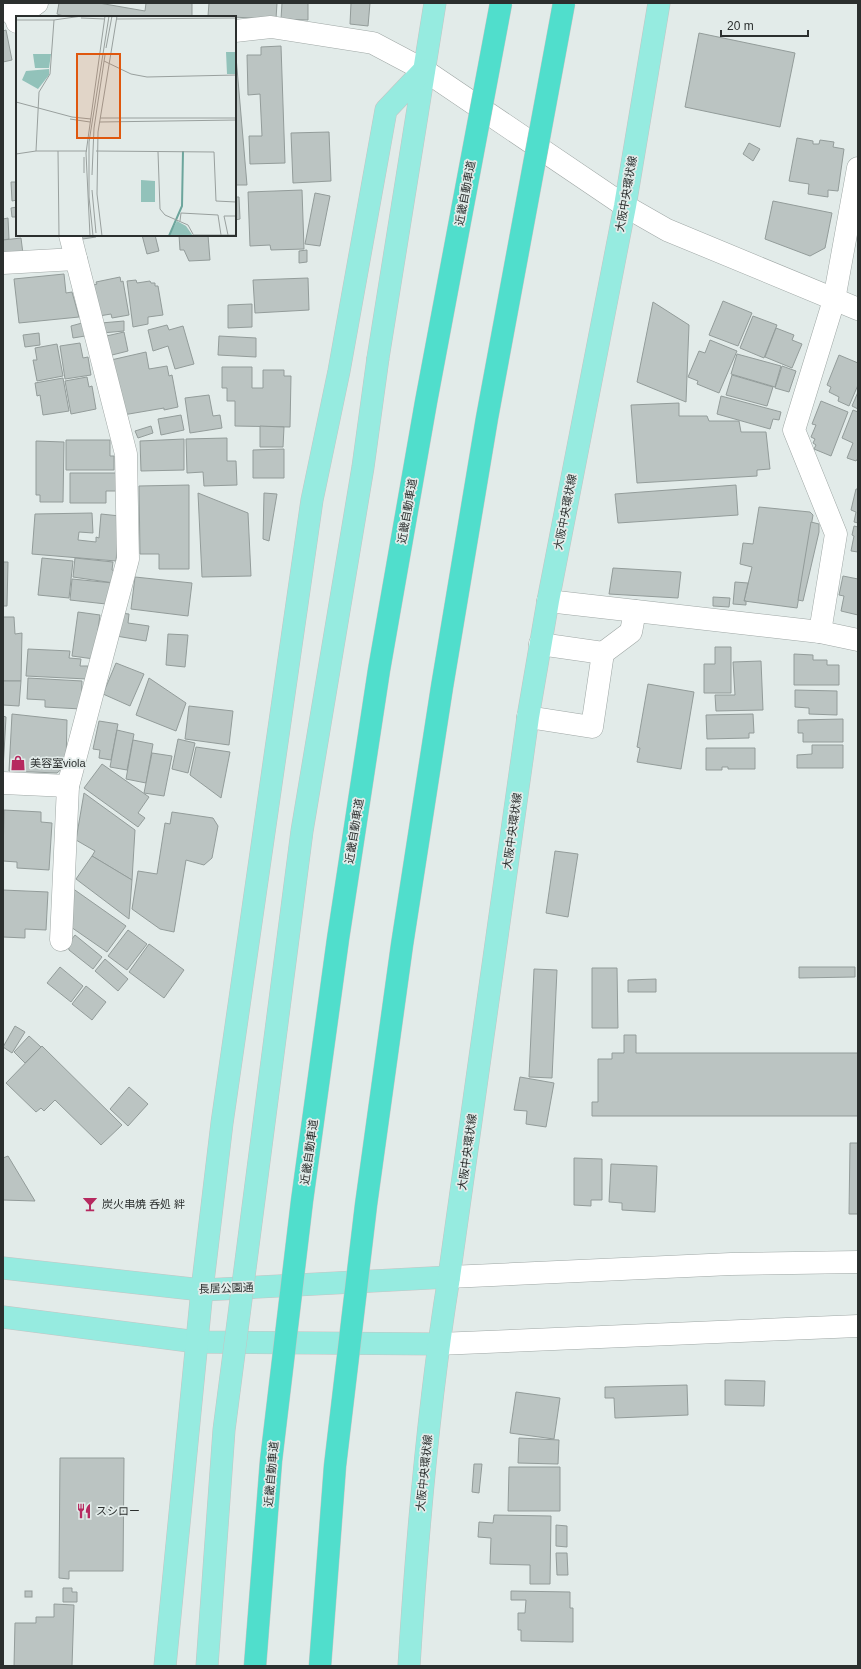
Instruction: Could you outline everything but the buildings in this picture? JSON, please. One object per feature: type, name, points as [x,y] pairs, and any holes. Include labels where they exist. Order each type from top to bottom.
[{"type":"highway","name":"近畿自動車道","points":[[255,1666],[272,1461],[301,1209],[338,939],[379,670],[426,402],[501,3]]},
{"type":"highway","points":[[320,1666],[335,1466],[366,1205],[402,945],[442,687],[487,418],[564,3]]},
{"type":"main road","points":[[207,1666],[224,1430],[301,839],[363,467],[378,358],[435,3]]},
{"type":"main road","name":"大阪中央環状線","points":[[409,1666],[416,1549],[438,1344],[449,1277],[528,717],[548,601],[625,206],[659,3]]},
{"type":"main road","points":[[165,1666],[202,1290],[222,1123],[312,500],[339,371],[386,110],[424,70]]},
{"type":"main road","name":"長居公園通","points":[[3,1268],[202,1290],[449,1277]]},
{"type":"main road","points":[[3,1316],[197,1342],[438,1344]]},
{"type":"street","points":[[15,16],[37,3]]},
{"type":"street","points":[[236,31],[271,27],[373,42],[424,70],[625,206],[668,230],[858,310]]},
{"type":"street","points":[[820,632],[836,534],[794,430],[834,300],[858,168]]},
{"type":"street","points":[[61,940],[68,786],[128,559],[126,454],[70,236]]},
{"type":"street","points":[[3,263],[76,258]]},
{"type":"street","points":[[548,601],[820,632],[858,640]]},
{"type":"street","points":[[540,644],[603,653],[632,632],[635,611]]},
{"type":"street","points":[[528,717],[592,727],[603,653]]},
{"type":"street","points":[[3,784],[68,786]]},
{"type":"street","points":[[449,1277],[731,1264],[858,1262]]},
{"type":"street","points":[[438,1344],[858,1326]]},
{"type":"place","name":"美容室viola","points":[[18,763]]},
{"type":"place","name":"炭火串焼 呑処 絆","points":[[90,1204]]},
{"type":"place","name":"スシロー","points":[[84,1511]]}]
